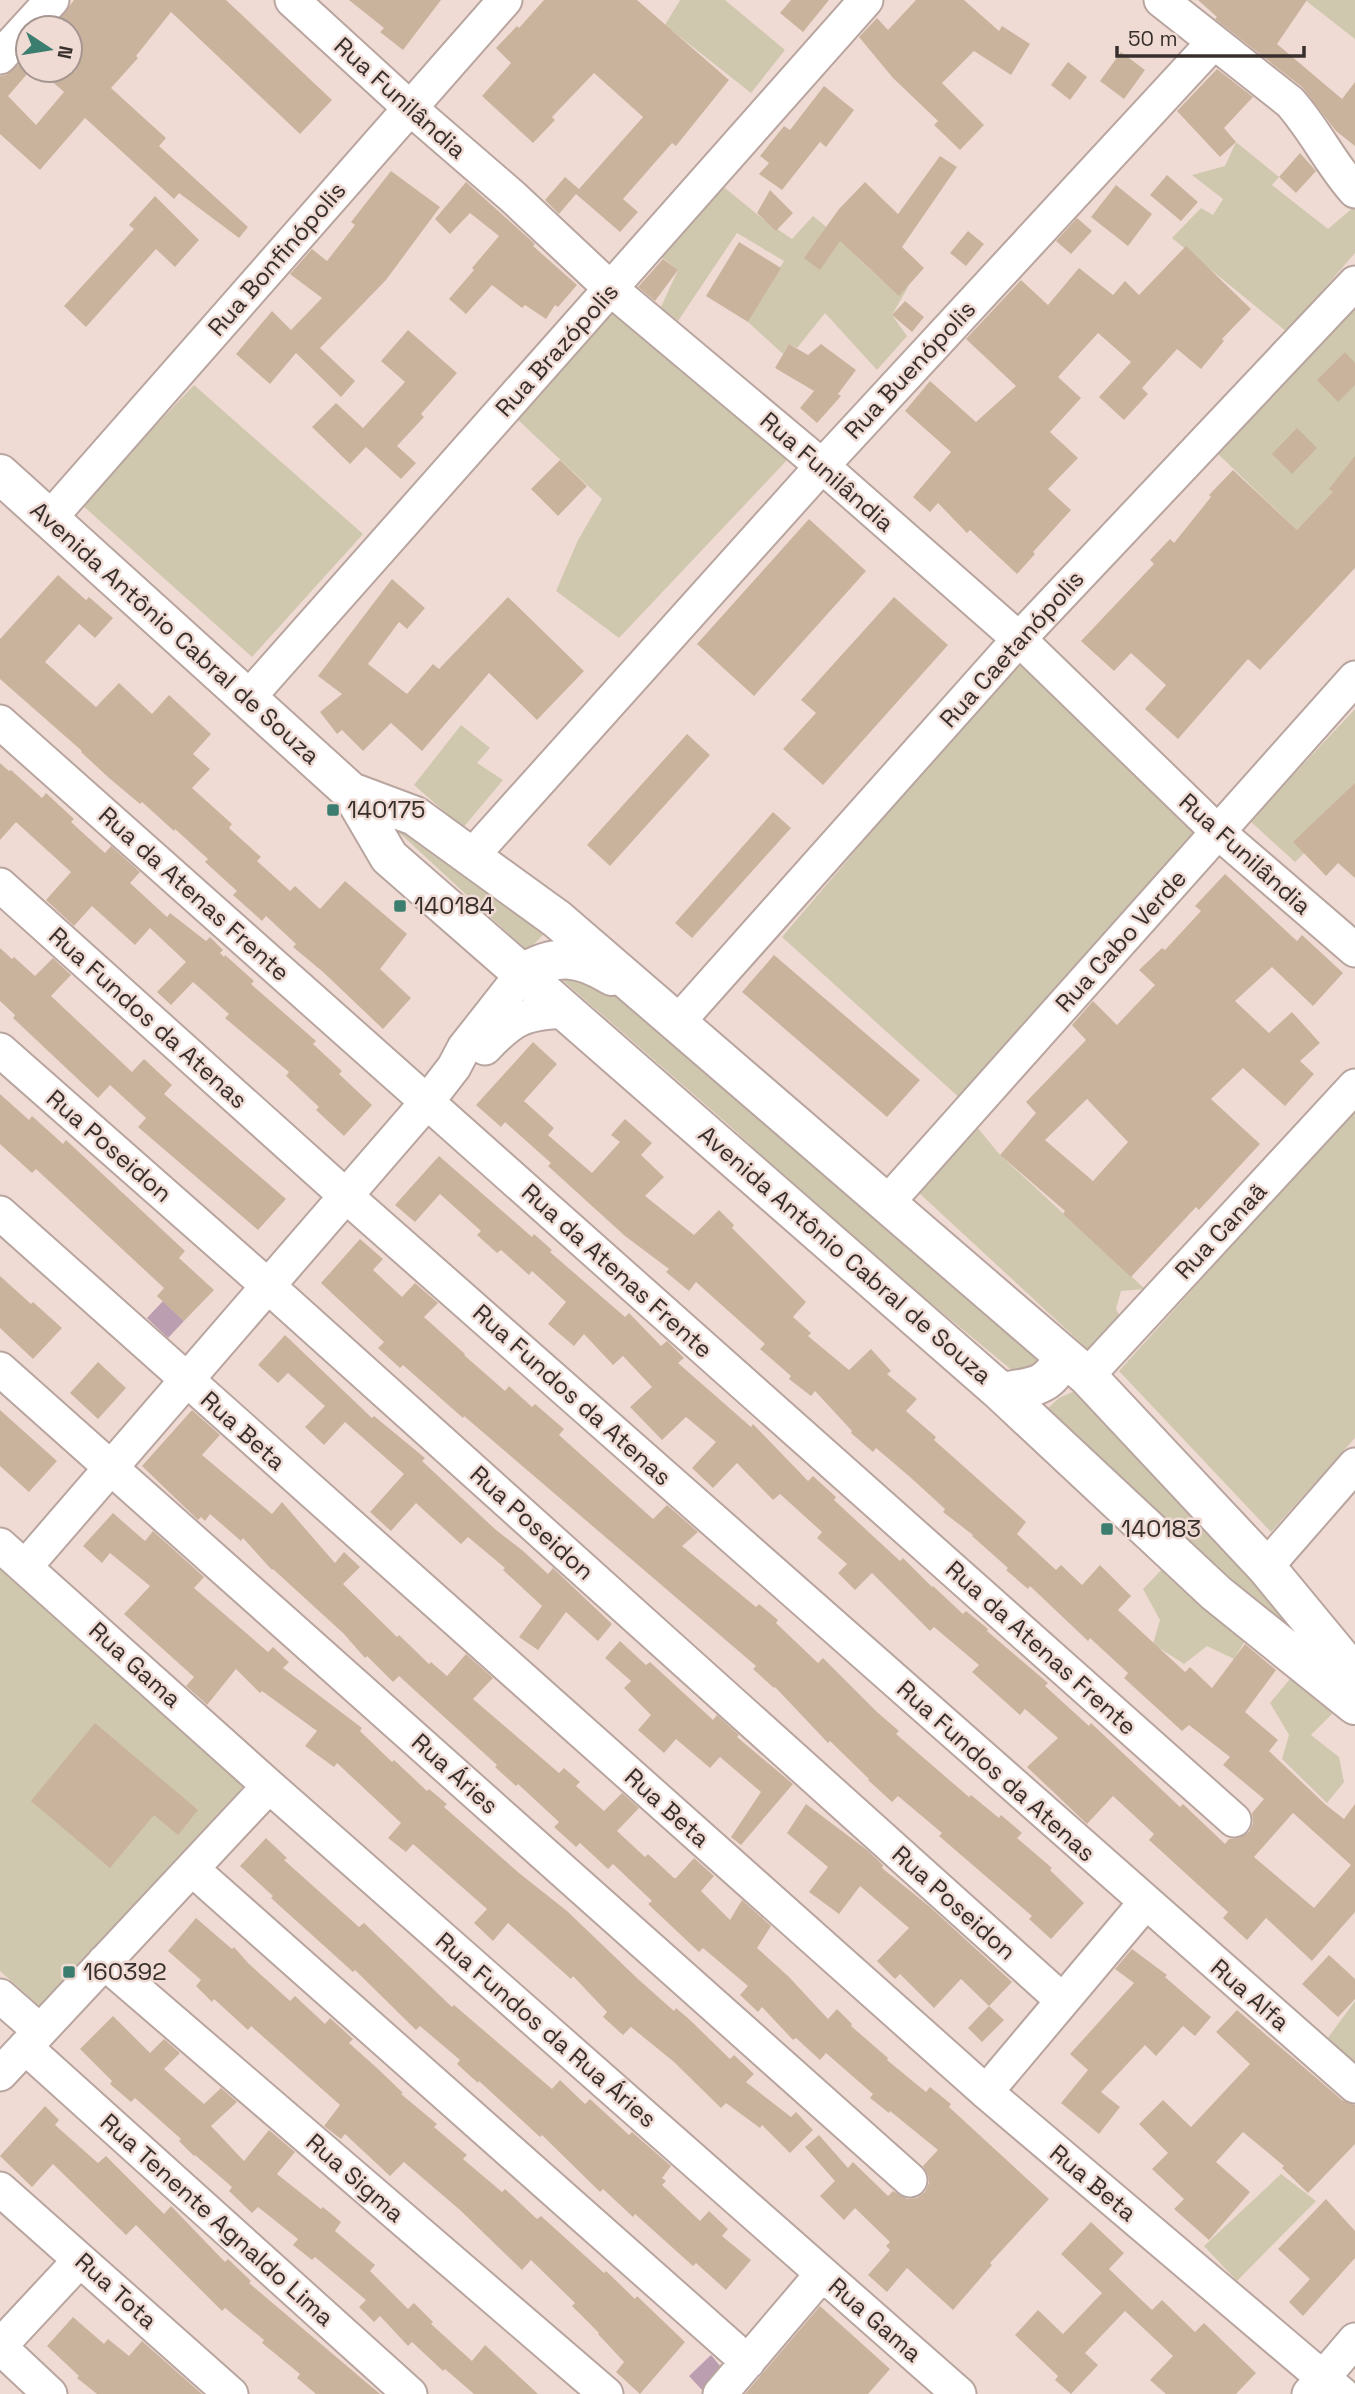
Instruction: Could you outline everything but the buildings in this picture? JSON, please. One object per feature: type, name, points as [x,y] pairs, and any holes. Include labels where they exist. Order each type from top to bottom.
[{"type":"main road","name":"Avenida Antônio Cabral de Souza","points":[[0,474],[351,792],[389,857],[1002,1392],[1216,1593],[1355,1705]]},
{"type":"main road","name":"Avenida Antônio Cabral de Souza","points":[[351,792],[415,816],[557,919],[1075,1366],[1266,1567],[1355,1675]]},
{"type":"main road","points":[[523,974],[539,963],[566,958],[593,966],[639,990]]},
{"type":"main road","points":[[1002,1392],[1032,1387],[1046,1381],[1058,1369],[1075,1366]]},
{"type":"street","points":[[0,57],[52,0]]},
{"type":"street","name":"Rua Funilândia","points":[[292,0],[410,108],[513,197],[611,289],[822,466],[1019,639],[1217,832],[1355,950]]},
{"type":"street","name":"Rua Bonfinópolis","points":[[50,518],[505,0]]},
{"type":"street","name":"Rua Brazópolis","points":[[247,699],[866,0]]},
{"type":"street","points":[[1161,0],[1290,102],[1306,120],[1321,148],[1355,191]]},
{"type":"street","name":"Rua Buenópolis","points":[[471,857],[822,466],[1213,43]]},
{"type":"street","name":"Rua Caetanópolis","points":[[677,1023],[1019,639],[1355,283]]},
{"type":"street","name":"Rua Cabo Verde","points":[[887,1203],[1355,678]]},
{"type":"street","name":"Rua da Atenas Frente","points":[[0,722],[1234,1820]]},
{"type":"street","name":"Rua Fundos da Atenas","points":[[0,885],[346,1196],[1145,1903]]},
{"type":"street","points":[[25,1567],[428,1102],[454,1067],[464,1048],[523,974]]},
{"type":"street","points":[[454,1067],[475,1059],[498,1034],[517,1019],[535,1012],[565,1011]]},
{"type":"street","name":"Rua Poseidon","points":[[0,1050],[268,1286],[1062,2000]]},
{"type":"street","name":"Rua Canaã","points":[[1075,1366],[1355,1086]]},
{"type":"street","name":"Rua Beta","points":[[0,1213],[986,2092],[1324,2389]]},
{"type":"street","name":"Rua Áries","points":[[0,1369],[910,2180]]},
{"type":"street","points":[[1266,1567],[1355,1465]]},
{"type":"street","name":"Rua Gama","points":[[0,1545],[269,1786]]},
{"type":"street","points":[[0,2074],[269,1786]]},
{"type":"street","name":"Rua Fundos da Rua Áries","points":[[269,1786],[822,2274]]},
{"type":"street","points":[[192,1869],[748,2362]]},
{"type":"street","points":[[986,2092],[1145,1903]]},
{"type":"street","name":"Rua Alfa","points":[[1145,1903],[1355,2086]]},
{"type":"street","name":"Rua Sigma","points":[[104,1962],[606,2394]]},
{"type":"street","name":"Rua Tenente Agnaldo Lima","points":[[0,1996],[32,2039],[410,2394]]},
{"type":"street","name":"Rua Tota","points":[[0,2189],[231,2394]]},
{"type":"street","points":[[50,2394],[0,2346],[80,2260]]},
{"type":"street","points":[[720,2394],[822,2274]]},
{"type":"street","name":"Rua Gama","points":[[822,2274],[959,2394]]},
{"type":"street","points":[[1324,2389],[1355,2340]]},
{"type":"shaded area","points":[[680,0],[725,0],[785,50],[751,93],[665,25]]},
{"type":"shaded area","points":[[1305,0],[1355,0],[1355,39]]},
{"type":"shaded area","points":[[1236,142],[1279,177],[1272,185],[1328,229],[1355,206],[1355,253],[1287,332],[1172,238],[1201,208],[1213,215],[1223,199],[1192,175],[1225,166]]},
{"type":"shaded area","points":[[719,183],[792,239],[813,216],[845,242],[884,282],[893,273],[908,287],[892,315],[907,336],[877,370],[825,313],[797,348],[789,344],[783,354],[748,322],[784,261],[737,233],[678,321],[661,307],[678,270],[655,252]]},
{"type":"shaded area","points":[[612,302],[789,458],[619,638],[556,591],[578,540],[602,499],[516,418]]},
{"type":"shaded area","points":[[1355,303],[1355,472],[1298,531],[1215,451]]},
{"type":"shaded area","points":[[194,385],[363,534],[252,657],[81,504]]},
{"type":"shaded area","points":[[1022,655],[1201,834],[962,1100],[782,937]]},
{"type":"shaded area","points":[[1355,709],[1355,805],[1295,862],[1250,821]]},
{"type":"shaded area","points":[[461,725],[490,748],[477,763],[503,780],[463,828],[414,785]]},
{"type":"shaded area","points":[[377,812],[545,933],[527,951]]},
{"type":"shaded area","points":[[552,971],[628,999],[1039,1359],[1036,1371],[1019,1376],[834,1223],[731,1127]]},
{"type":"shaded area","points":[[1355,1109],[1355,1438],[1271,1532],[1119,1371]]},
{"type":"shaded area","points":[[977,1127],[1000,1155],[1145,1289],[1121,1291],[1116,1309],[1122,1320],[1094,1355],[918,1192]]},
{"type":"shaded area","points":[[163,1301],[184,1321],[168,1338],[147,1318]]},
{"type":"shaded area","points":[[1077,1390],[1177,1490],[1355,1694],[1046,1410],[1059,1398]]},
{"type":"shaded area","points":[[1168,1563],[1248,1636],[1234,1659],[1207,1646],[1184,1664],[1153,1644],[1160,1620],[1143,1589]]},
{"type":"shaded area","points":[[0,1565],[247,1782],[43,2009],[0,1971]]},
{"type":"shaded area","points":[[1294,1674],[1335,1711],[1311,1735],[1339,1757],[1344,1782],[1327,1803],[1282,1759],[1289,1735],[1270,1703]]},
{"type":"shaded area","points":[[1355,2001],[1355,2062],[1327,2039]]},
{"type":"shaded area","points":[[1281,2174],[1316,2201],[1237,2281],[1204,2246]]},
{"type":"shaded area","points":[[711,2355],[721,2367],[702,2390],[689,2376]]},
{"type":"place","name":"140175","points":[[333,810]]},
{"type":"place","name":"140184","points":[[400,906]]},
{"type":"place","name":"140183","points":[[1107,1529]]},
{"type":"place","name":"160392","points":[[69,1972]]}]
